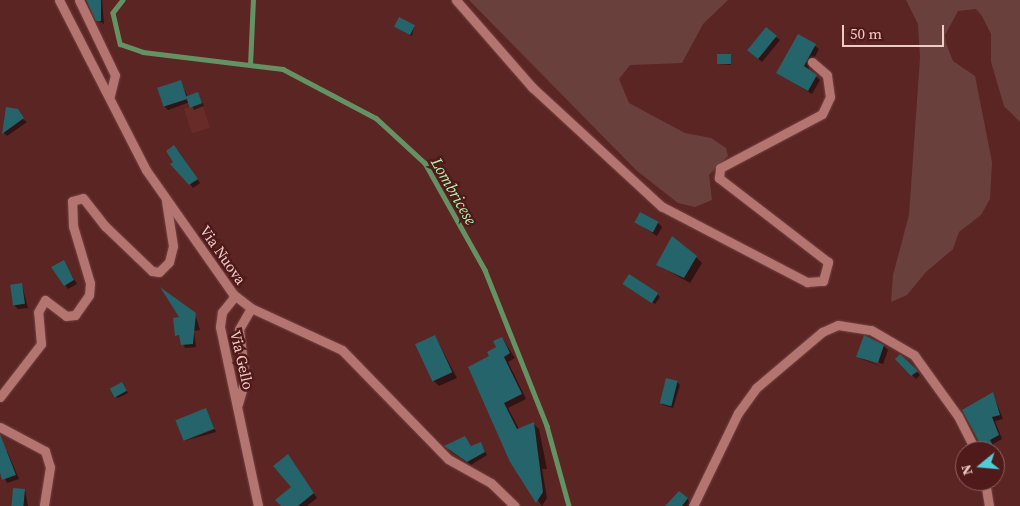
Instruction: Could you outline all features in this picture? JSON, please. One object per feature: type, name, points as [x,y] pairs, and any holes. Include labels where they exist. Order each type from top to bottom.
[{"type":"street","name":"Via Nuova","points":[[59,0],[110,95],[146,170],[166,201],[236,296],[251,308],[342,350],[448,459],[491,483],[515,506]]},
{"type":"street","points":[[79,0],[115,75],[110,95]]},
{"type":"street","points":[[456,0],[532,87],[640,189],[661,206],[807,282],[823,281],[828,271],[824,257],[719,178],[720,168],[822,114],[830,97],[827,76],[812,62]]},
{"type":"street","points":[[0,397],[41,344],[38,312],[45,300],[66,316],[75,315],[89,295],[90,283],[73,226],[72,201],[83,198],[105,226],[152,272],[158,272],[169,262],[174,246],[166,201]]},
{"type":"street","name":"Via Gello","points":[[236,296],[222,312],[220,327],[258,506]]},
{"type":"street","name":"Via Gello","points":[[238,405],[245,379],[238,329],[251,308]]},
{"type":"street","points":[[693,506],[738,413],[756,388],[822,332],[838,325],[871,330],[914,355],[958,416],[971,441]]},
{"type":"street","points":[[0,427],[45,451],[50,467],[44,506]]},
{"type":"street","points":[[987,491],[989,506]]},
{"type":"shaded area","points":[[469,0],[728,0],[703,24],[682,63],[630,65],[619,79],[629,103],[685,133],[711,138],[726,148],[728,156],[709,175],[712,200],[695,207],[678,203],[636,170]]},
{"type":"shaded area","points":[[906,0],[1020,0],[1020,122],[1004,106],[991,62],[991,34],[982,16],[976,9],[958,11],[945,35],[946,43],[953,61],[975,76],[992,162],[990,199],[981,215],[959,232],[953,249],[926,272],[907,295],[891,302],[893,275],[909,215],[920,58],[918,24]]},
{"type":"shaded area","points":[[202,103],[210,128],[192,134],[184,109]]},
{"type":"building","points":[[86,0],[101,0],[101,21],[96,21]]},
{"type":"building","points":[[399,17],[415,25],[410,35],[394,27]]},
{"type":"building","points":[[766,27],[777,36],[758,59],[747,50]]},
{"type":"building","points":[[798,34],[816,44],[804,66],[817,75],[808,91],[776,73]]},
{"type":"building","points":[[717,54],[731,54],[731,64],[717,64]]},
{"type":"building","points":[[181,80],[187,99],[163,107],[157,88]]},
{"type":"building","points":[[198,92],[202,103],[190,108],[186,96]]},
{"type":"building","points":[[6,107],[18,109],[24,118],[2,134]]},
{"type":"building","points":[[174,145],[198,179],[189,185],[170,164],[173,162],[166,151]]},
{"type":"building","points":[[640,212],[659,222],[653,232],[634,223]]},
{"type":"building","points":[[672,236],[697,256],[684,278],[656,265]]},
{"type":"building","points":[[64,260],[74,280],[64,286],[51,267]]},
{"type":"building","points":[[629,274],[658,293],[652,303],[622,284]]},
{"type":"building","points":[[22,283],[25,304],[13,305],[10,285]]},
{"type":"building","points":[[160,287],[196,313],[193,344],[181,345],[179,335],[175,336],[173,318],[179,317]]},
{"type":"building","points":[[435,335],[452,372],[432,381],[415,344]]},
{"type":"building","points":[[864,335],[884,345],[878,363],[856,357]]},
{"type":"building","points":[[502,337],[510,353],[504,357],[522,394],[504,403],[517,429],[534,422],[543,492],[536,503],[510,462],[468,367],[489,356],[487,352],[496,347],[493,341]]},
{"type":"building","points":[[900,354],[918,371],[911,376],[895,359]]},
{"type":"building","points":[[666,378],[678,381],[671,406],[660,403]]},
{"type":"building","points":[[122,382],[127,391],[115,398],[110,389]]},
{"type":"building","points":[[993,392],[1000,415],[992,417],[999,435],[991,441],[979,441],[962,410]]},
{"type":"building","points":[[206,408],[214,428],[184,441],[175,420]]},
{"type":"building","points":[[0,434],[16,475],[2,480],[0,473]]},
{"type":"building","points":[[465,436],[471,446],[481,442],[485,452],[467,462],[444,446]]},
{"type":"building","points":[[288,454],[314,493],[298,506],[281,506],[275,500],[291,487],[273,466]]},
{"type":"building","points":[[13,488],[25,489],[23,506],[11,506]]},
{"type":"building","points":[[679,491],[688,498],[682,506],[665,506]]},
{"type":"waterway","name":"Lombricese","points":[[123,0],[113,13],[120,44],[143,52],[283,69],[376,118],[425,163],[485,270],[547,426],[569,506]]},
{"type":"waterway","points":[[250,65],[253,0]]}]
